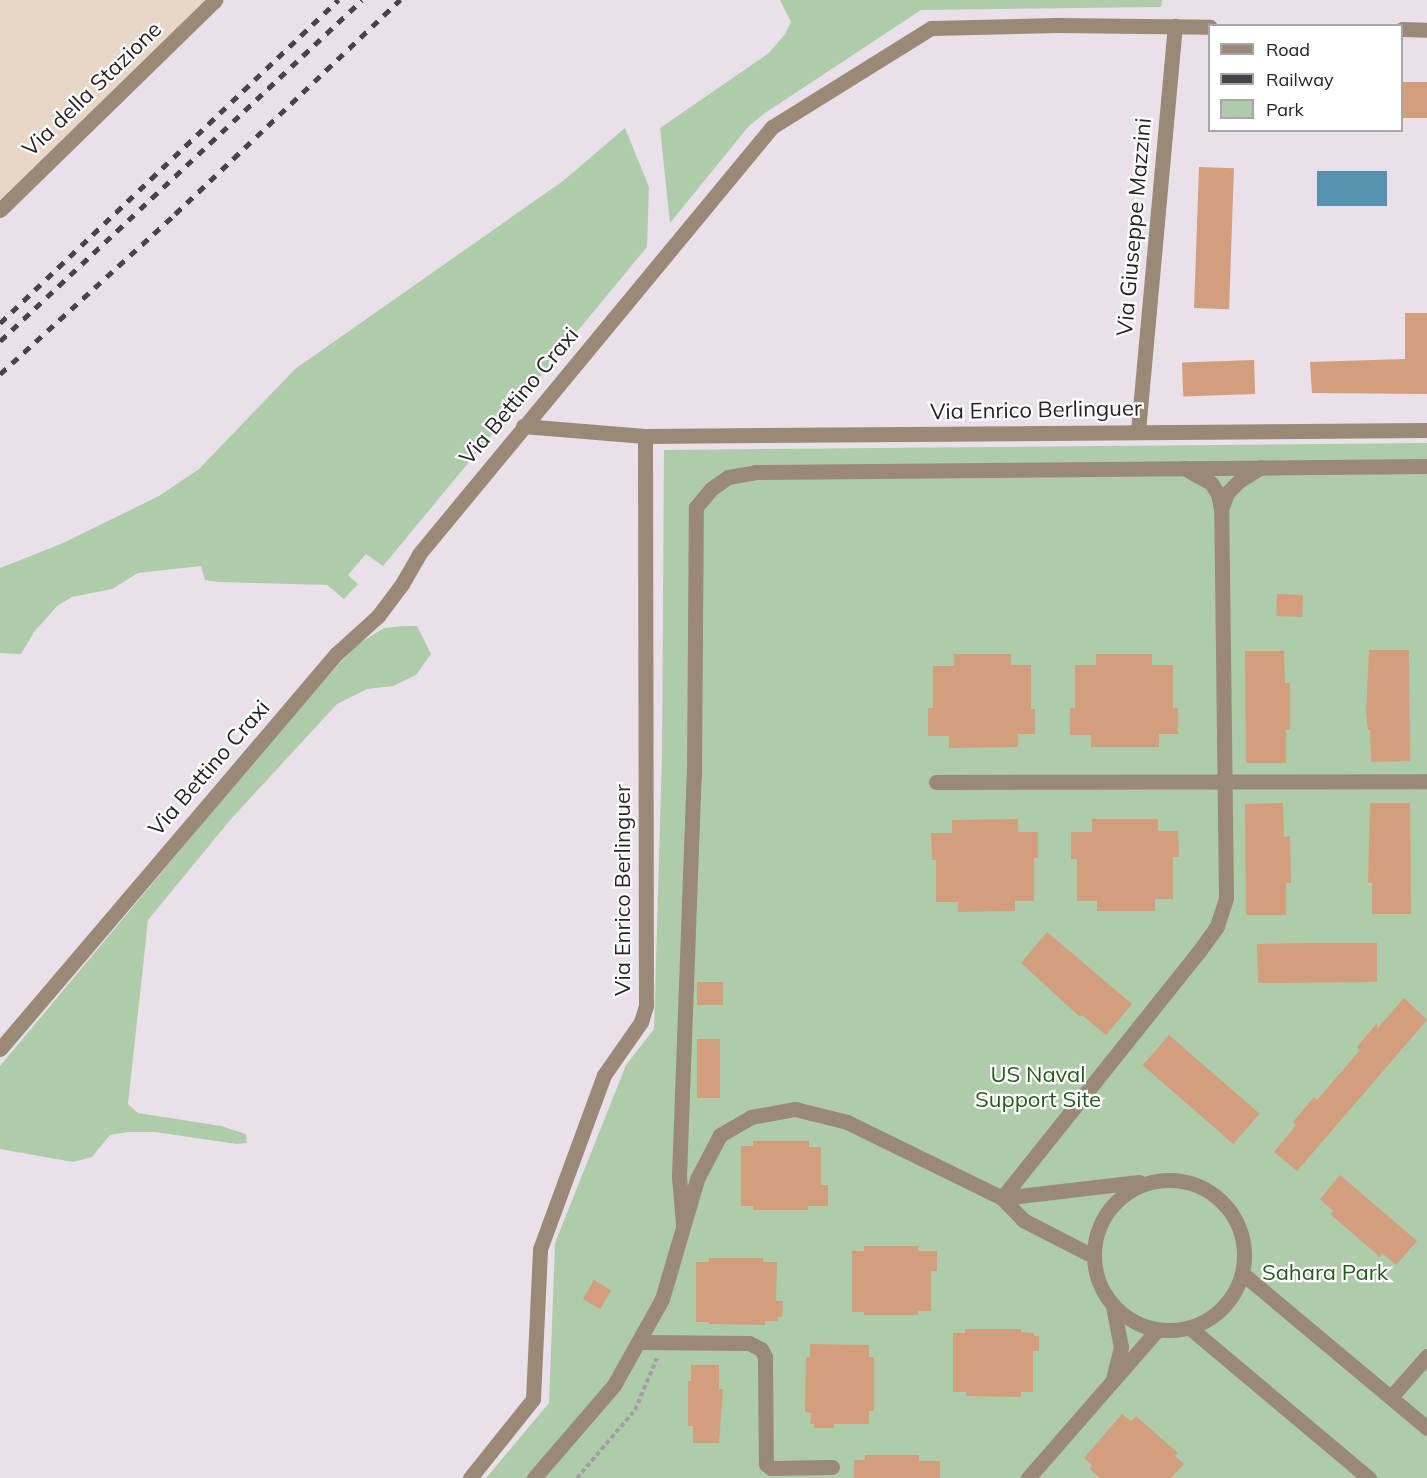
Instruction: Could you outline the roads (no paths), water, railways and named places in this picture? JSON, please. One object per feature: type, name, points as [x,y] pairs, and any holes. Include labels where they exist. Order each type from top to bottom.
[{"type":"street","name":"Via della Stazione","points":[[0,210],[215,0]]},
{"type":"street","name":"Via Giuseppe Mazzini","points":[[1138,432],[1175,26]]},
{"type":"street","name":"Via Bettino Craxi","points":[[0,1048],[336,654],[378,616],[402,584],[419,554],[772,128],[930,28],[1208,27]]},
{"type":"street","points":[[1403,29],[1427,30]]},
{"type":"street","name":"Via Enrico Berlinguer","points":[[523,426],[645,436],[1427,430]]},
{"type":"street","name":"Via Enrico Berlinguer","points":[[470,1478],[533,1399],[540,1249],[604,1075],[641,1022],[646,1006],[645,436]]},
{"type":"street","points":[[1221,509],[1227,493],[1239,481],[1263,466]]},
{"type":"street","points":[[683,1224],[679,1176],[694,776],[696,507],[711,489],[728,477],[755,472],[1427,466]]},
{"type":"street","points":[[1002,1198],[1217,926],[1226,899],[1221,509],[1218,494],[1211,483],[1181,467]]},
{"type":"street","points":[[936,782],[1427,781]]},
{"type":"street","points":[[534,1478],[614,1386],[662,1299],[697,1179],[720,1135],[751,1117],[795,1109],[847,1122],[1002,1198],[1023,1220],[1093,1256]]},
{"type":"street","points":[[1002,1198],[1160,1180],[1185,1180],[1208,1189],[1227,1205],[1239,1226],[1245,1250],[1243,1274],[1232,1298],[1213,1316],[1190,1328],[1157,1330],[1133,1322],[1113,1306],[1102,1291],[1095,1274],[1093,1256],[1096,1234],[1105,1214],[1120,1197],[1139,1185],[1160,1180]]},
{"type":"street","points":[[1243,1274],[1427,1428]]},
{"type":"street","points":[[1112,1381],[1121,1347],[1113,1306]]},
{"type":"street","points":[[1190,1328],[1369,1478]]},
{"type":"street","points":[[1029,1477],[1157,1330]]},
{"type":"street","points":[[640,1342],[749,1343],[761,1349],[765,1357],[766,1464],[771,1468],[832,1467]]},
{"type":"street","points":[[1391,1397],[1427,1356]]},
{"type":"water","points":[[1317,171],[1387,171],[1387,206],[1317,206]]},
{"type":"railway","points":[[0,323],[338,0]]},
{"type":"railway","points":[[0,341],[362,0]]},
{"type":"railway","points":[[0,374],[175,214],[400,0]]},
{"type":"park label","name":"US Naval Support Site","points":[[1038,1086]]},
{"type":"park label","name":"Sahara Park","points":[[1325,1273]]}]
